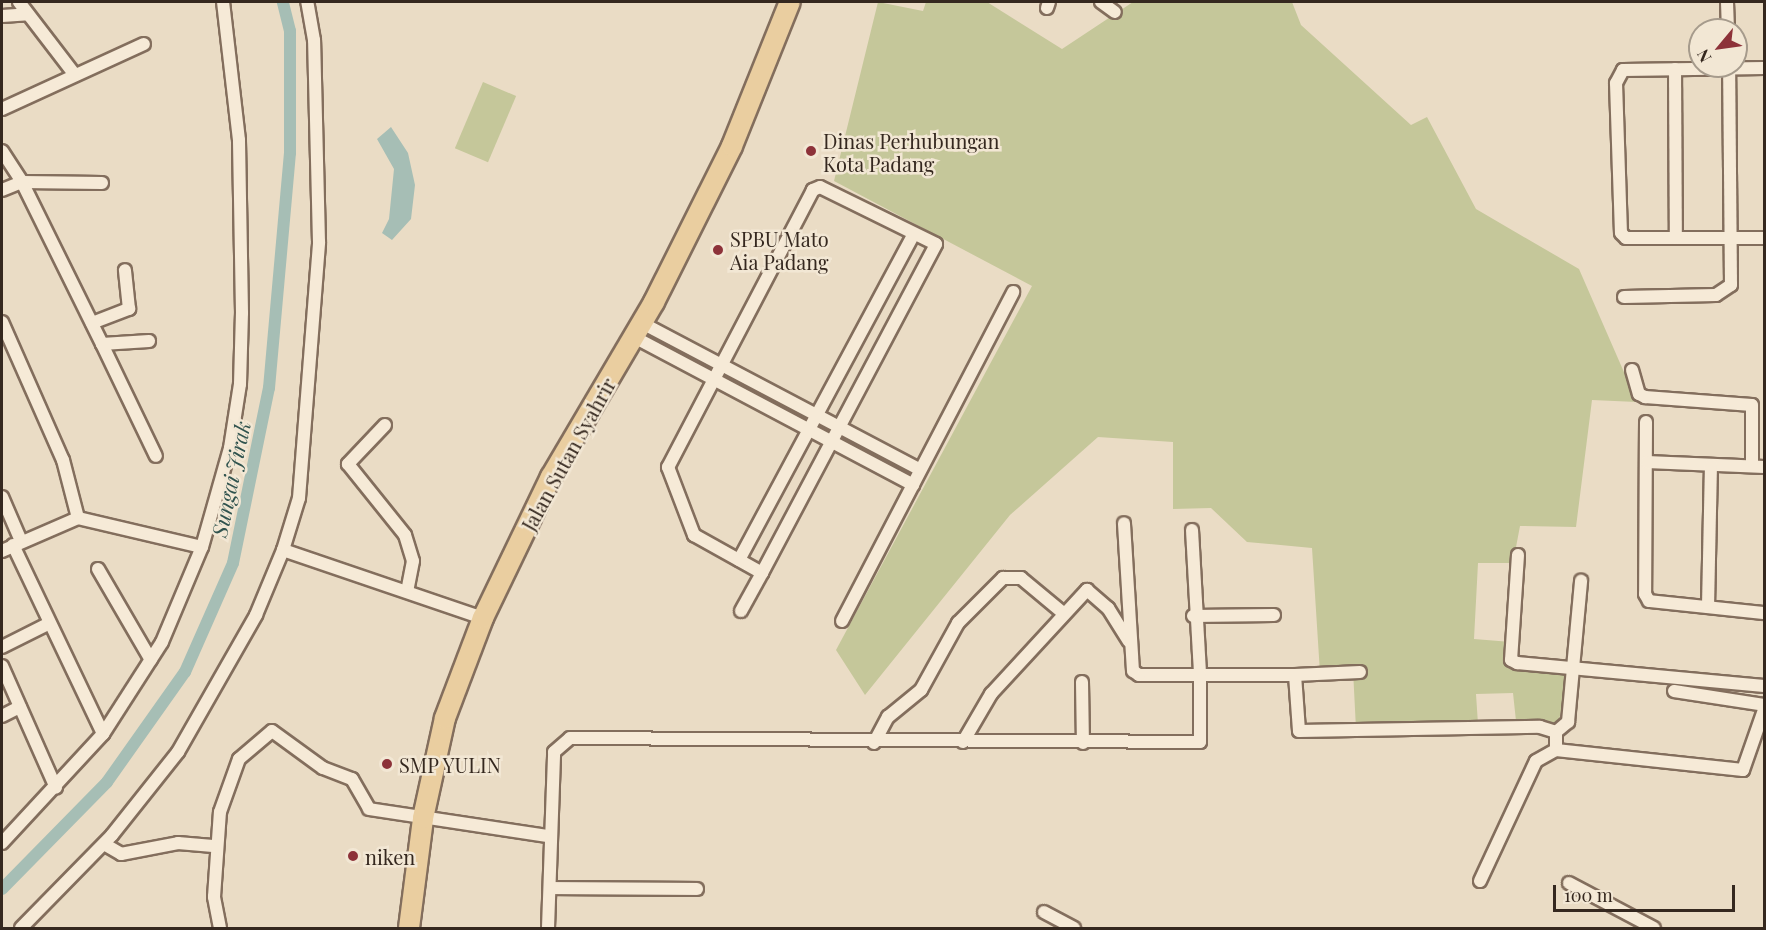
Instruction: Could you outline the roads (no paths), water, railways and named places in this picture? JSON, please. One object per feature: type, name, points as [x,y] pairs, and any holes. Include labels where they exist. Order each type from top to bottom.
[{"type":"main road","name":"Jalan Sutan Syahrir","points":[[409,928],[423,818],[445,718],[483,618],[551,477],[638,330],[732,146],[790,2]]},
{"type":"street","points":[[19,2],[75,75]]},
{"type":"street","points":[[2,843],[56,788],[103,734],[151,660],[202,548],[230,448],[240,384],[239,140],[224,2]]},
{"type":"street","points":[[21,928],[104,844],[178,752],[256,615],[283,550],[299,498],[319,242],[314,40],[307,2]]},
{"type":"street","points":[[1101,2],[1115,12]]},
{"type":"street","points":[[1727,2],[1728,18]]},
{"type":"street","points":[[2,16],[28,14]]},
{"type":"street","points":[[2,109],[144,44]]},
{"type":"street","points":[[1748,68],[1764,68]]},
{"type":"street","points":[[1675,69],[1676,238]]},
{"type":"street","points":[[1688,69],[1623,70],[1616,83],[1621,233],[1626,238],[1764,238]]},
{"type":"street","points":[[1624,297],[1725,294],[1731,285],[1729,78]]},
{"type":"street","points":[[2,151],[22,182],[156,456]]},
{"type":"street","points":[[2,190],[22,182],[102,183]]},
{"type":"street","points":[[741,611],[762,573],[936,244],[820,188],[813,190],[668,467],[694,536],[762,573]]},
{"type":"street","points":[[739,560],[915,234]]},
{"type":"street","points":[[92,323],[129,309],[125,270]]},
{"type":"street","points":[[842,621],[1013,292]]},
{"type":"street","points":[[2,322],[5,343],[63,460],[78,518]]},
{"type":"street","points":[[638,330],[721,365],[919,469]]},
{"type":"street","points":[[638,330],[713,380],[913,485]]},
{"type":"street","points":[[102,344],[149,341]]},
{"type":"street","points":[[1632,370],[1639,394],[1645,397],[1758,405],[1758,467],[1647,462]]},
{"type":"street","points":[[1646,422],[1645,594],[1649,601],[1764,613]]},
{"type":"street","points":[[385,425],[348,462],[410,545],[407,591]]},
{"type":"street","points":[[1708,607],[1711,465]]},
{"type":"street","points":[[2,497],[48,624],[103,734]]},
{"type":"street","points":[[2,550],[78,518],[202,548]]},
{"type":"street","points":[[1124,522],[1129,642],[1133,670],[1139,675],[1294,675],[1360,672]]},
{"type":"street","points":[[548,928],[551,888],[548,836],[554,752],[570,738],[874,743],[1200,742],[1200,675],[1193,616],[1192,530]]},
{"type":"street","points":[[283,550],[483,618]]},
{"type":"street","points":[[1518,555],[1511,660],[1764,686]]},
{"type":"street","points":[[98,569],[151,660]]},
{"type":"street","points":[[874,743],[888,717],[921,690],[958,623],[1003,578],[1021,578],[1063,613]]},
{"type":"street","points":[[1294,675],[1299,731],[1511,726],[1556,732],[1568,722],[1581,581]]},
{"type":"street","points":[[963,742],[991,694],[1063,613],[1087,590],[1094,590],[1129,642]]},
{"type":"street","points":[[1193,616],[1274,615]]},
{"type":"street","points":[[2,646],[48,624]]},
{"type":"street","points":[[2,666],[56,788]]},
{"type":"street","points":[[1082,682],[1083,743]]},
{"type":"street","points":[[1674,691],[1764,705]]},
{"type":"street","points":[[2,716],[20,707]]},
{"type":"street","points":[[1480,880],[1536,761],[1556,750],[1743,770],[1764,710]]},
{"type":"street","points":[[220,928],[216,846],[220,812],[239,759],[274,730],[323,768],[352,779],[369,809],[548,836]]},
{"type":"street","points":[[1556,732],[1556,750]]},
{"type":"street","points":[[104,844],[121,854],[178,843],[216,846]]},
{"type":"street","points":[[1569,883],[1647,927]]},
{"type":"street","points":[[551,888],[697,890]]},
{"type":"street","points":[[1044,912],[1074,928]]},
{"type":"waterway","name":"Sungai Jirak","points":[[2,889],[107,782],[185,672],[233,563],[269,388],[290,153],[290,31],[283,2]]},
{"type":"place","name":"Dinas Perhubungan Kota Padang","points":[[811,151]]},
{"type":"place","name":"SPBU Mato Aia Padang","points":[[718,250]]},
{"type":"place","name":"SMP YULIN","points":[[387,764]]},
{"type":"place","name":"niken","points":[[353,856]]}]
